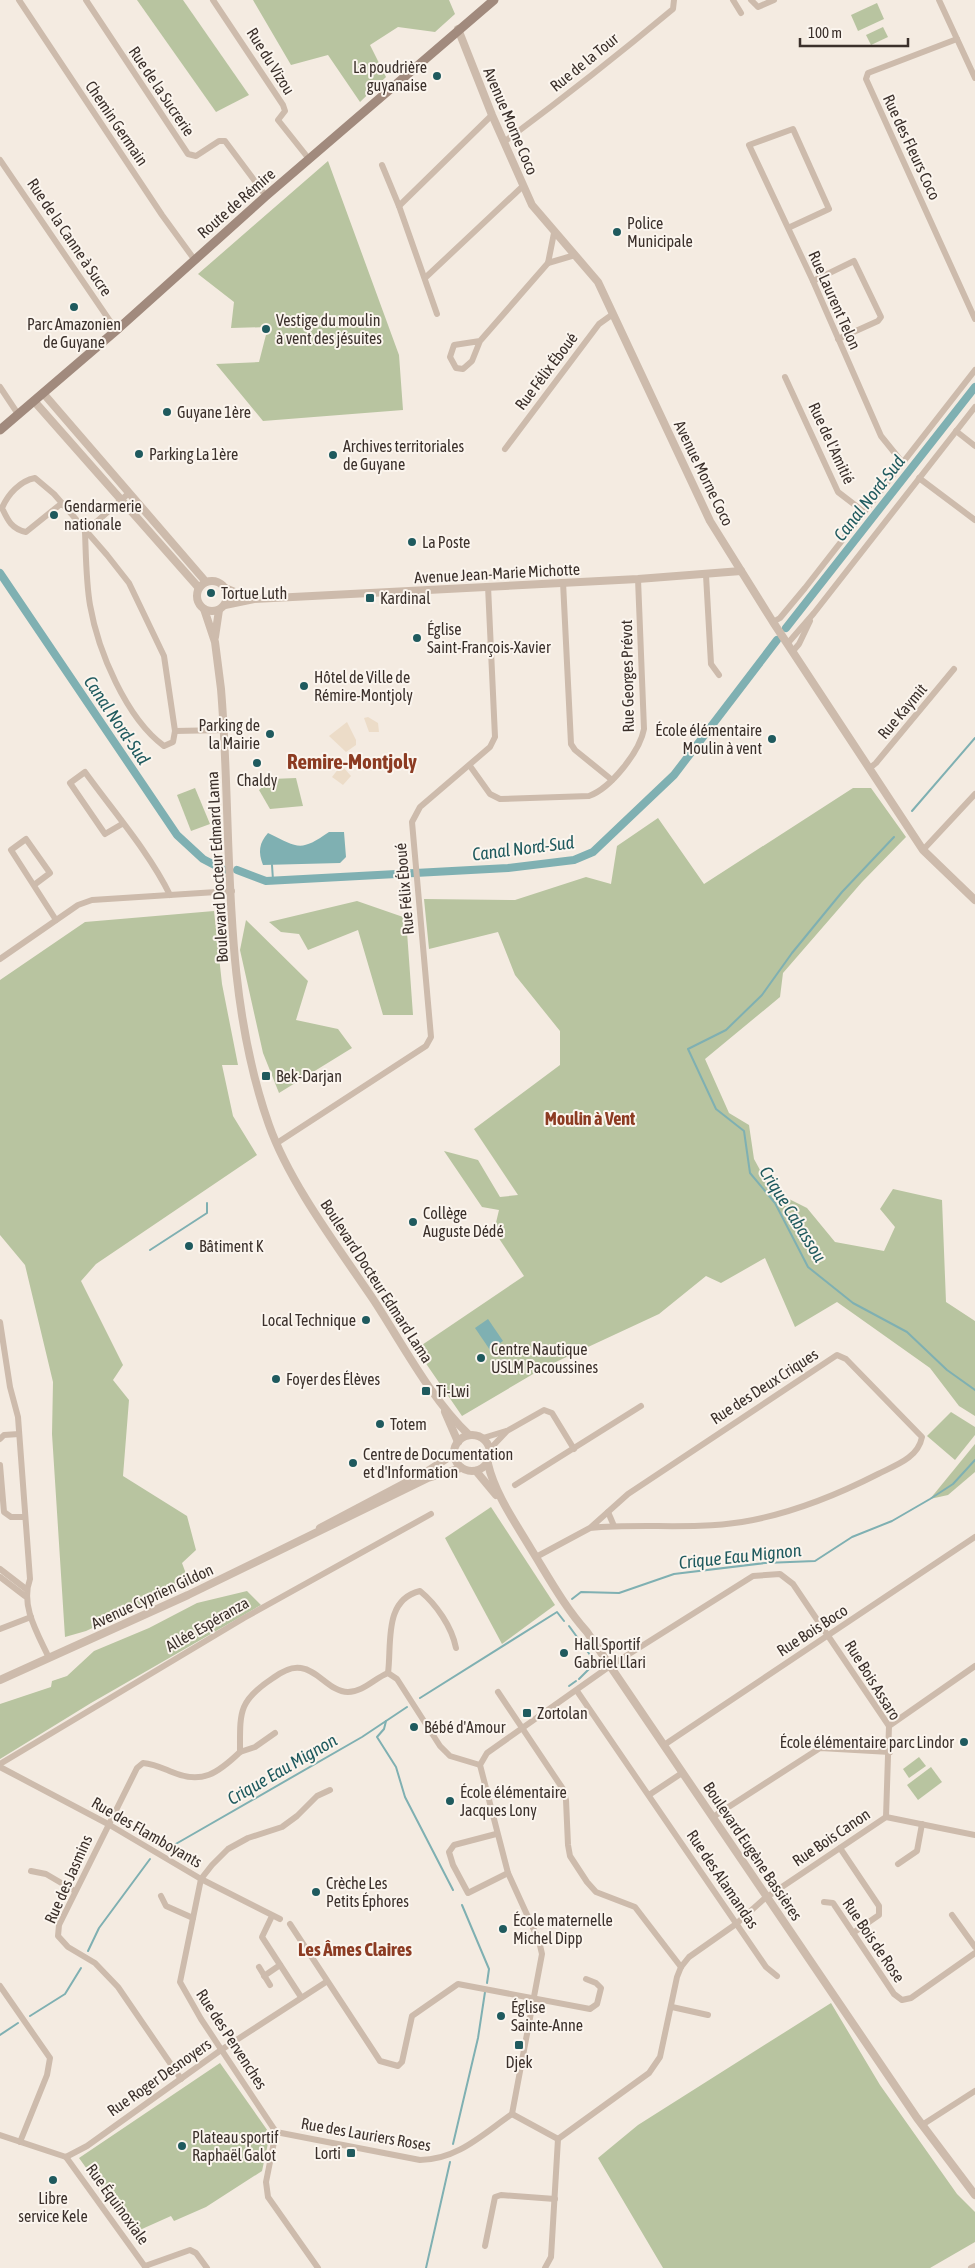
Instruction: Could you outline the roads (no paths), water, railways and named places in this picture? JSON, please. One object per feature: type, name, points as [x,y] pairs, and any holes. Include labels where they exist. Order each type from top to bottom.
[{"type":"main road","name":"Route de Rémire","points":[[0,430],[119,328],[266,196],[494,0]]},
{"type":"street","name":"Chemin Germain","points":[[19,0],[162,215],[194,259]]},
{"type":"street","name":"Rue de la Sucrerie","points":[[86,0],[188,154],[196,156],[219,141],[225,140],[266,196]]},
{"type":"street","name":"Rue du Vizou","points":[[214,0],[283,105],[285,111],[278,120],[309,159]]},
{"type":"street","name":"Rue de la Tour","points":[[504,142],[589,79],[604,63],[660,20],[673,9],[674,0]]},
{"type":"street","points":[[734,0],[741,13]]},
{"type":"street","points":[[751,0],[758,7],[774,0]]},
{"type":"street","points":[[939,0],[975,78]]},
{"type":"street","name":"Avenue Morne Coco","points":[[458,29],[522,186],[532,205],[554,233],[598,282],[710,521],[773,622],[923,850],[975,900]]},
{"type":"street","name":"Rue des Fleurs Coco","points":[[957,39],[868,73],[866,79],[975,319]]},
{"type":"street","points":[[399,206],[492,116]]},
{"type":"street","name":"Rue Laurent Telon","points":[[788,228],[829,209],[796,130],[791,129],[749,145],[881,436],[902,462]]},
{"type":"street","name":"Rue de la Canne à Sucre","points":[[0,160],[112,324],[119,328]]},
{"type":"street","points":[[382,165],[399,206],[437,314]]},
{"type":"street","points":[[425,278],[522,186]]},
{"type":"street","points":[[480,341],[454,345],[450,357],[456,368],[463,370],[468,366],[480,341],[548,263],[554,233]]},
{"type":"street","points":[[548,263],[575,255]]},
{"type":"street","points":[[812,281],[854,261],[881,317],[878,321],[838,339]]},
{"type":"street","name":"Rue Félix Éboué","points":[[505,449],[599,324],[613,314]]},
{"type":"street","points":[[773,622],[780,618],[805,588],[975,370]]},
{"type":"street","name":"Rue de l'Amitié","points":[[785,376],[838,492],[864,512]]},
{"type":"street","points":[[0,387],[18,414]]},
{"type":"street","points":[[43,392],[206,582]]},
{"type":"street","points":[[34,401],[199,588]]},
{"type":"street","points":[[788,643],[814,613],[975,407]]},
{"type":"street","points":[[956,431],[975,446]]},
{"type":"street","points":[[62,503],[26,532],[18,530],[8,523],[2,508],[6,499],[15,489],[27,479],[35,478],[62,503],[86,532],[107,555],[129,584],[152,627],[164,656],[175,731],[173,742],[164,746],[156,740],[128,706],[107,661],[90,608],[86,580],[86,532],[129,493]]},
{"type":"street","points":[[919,478],[975,520]]},
{"type":"street","name":"Avenue Jean-Marie Michotte","points":[[222,608],[254,599],[638,579],[741,571]]},
{"type":"street","points":[[706,575],[711,664],[719,676]]},
{"type":"street","name":"Rue Georges Prévot","points":[[470,766],[490,794],[500,799],[589,796],[600,792],[612,780],[642,741],[644,729],[638,579]]},
{"type":"street","points":[[206,582],[217,582],[225,588],[227,600],[222,608],[211,612],[204,610],[196,598],[199,588],[206,582]]},
{"type":"street","points":[[563,582],[571,744],[575,750],[612,780]]},
{"type":"street","name":"Rue Félix Éboué","points":[[278,1142],[309,1124],[426,1046],[431,1037],[412,822],[415,813],[490,747],[495,737],[488,586]]},
{"type":"street","name":"Avenue Jean-Marie Michotte","points":[[225,588],[236,594],[254,599]]},
{"type":"street","name":"Boulevard Docteur Edmard Lama","points":[[215,642],[222,608]]},
{"type":"street","name":"Boulevard Docteur Edmard Lama","points":[[204,610],[215,642],[224,730],[237,980],[244,1032],[259,1090],[278,1142],[322,1223],[439,1399],[469,1435]]},
{"type":"street","points":[[792,651],[799,644],[814,613]]},
{"type":"street","name":"Rue Kaymit","points":[[870,768],[954,669]]},
{"type":"street","points":[[175,731],[224,730]]},
{"type":"street","points":[[122,824],[105,834],[70,783],[85,772],[122,824],[170,895]]},
{"type":"street","points":[[923,850],[975,794]]},
{"type":"street","points":[[34,885],[50,873],[26,839],[11,850],[56,920]]},
{"type":"street","points":[[0,948],[3,957],[56,920],[92,900],[232,892]]},
{"type":"street","points":[[0,1322],[10,1387],[18,1417],[30,1579],[25,1593]]},
{"type":"street","name":"Rue des Deux Criques","points":[[536,1556],[590,1528],[628,1494],[837,1355],[846,1359],[922,1437],[920,1446],[907,1459],[860,1483],[789,1511],[742,1522],[590,1528]]},
{"type":"street","name":"Boulevard Docteur Edmard Lama","points":[[439,1399],[458,1442]]},
{"type":"street","points":[[515,1485],[642,1406]]},
{"type":"street","points":[[507,1430],[490,1449],[488,1464],[476,1471],[461,1468],[454,1454],[458,1442],[469,1435],[483,1438],[507,1430],[537,1412],[546,1410],[557,1420],[574,1449]]},
{"type":"street","points":[[0,1439],[4,1435],[19,1434]]},
{"type":"street","points":[[483,1438],[490,1449]]},
{"type":"street","name":"Avenue Cyprien Gildon","points":[[314,1532],[326,1523],[426,1472],[454,1454]]},
{"type":"street","points":[[0,1464],[4,1512],[11,1517],[25,1517]]},
{"type":"street","name":"Boulevard Eugène Bassières","points":[[488,1464],[498,1491],[513,1520]]},
{"type":"street","name":"Avenue Cyprien Gildon","points":[[0,1680],[188,1595],[314,1532],[331,1527],[428,1478],[461,1468]]},
{"type":"street","name":"Boulevard Eugène Bassières","points":[[476,1471],[513,1520],[568,1611],[586,1632],[610,1666],[922,2125],[972,2192]]},
{"type":"street","points":[[608,1512],[614,1526]]},
{"type":"street","name":"Allée Espéranza","points":[[0,1765],[244,1618],[431,1514]]},
{"type":"street","name":"Rue Bois Boco","points":[[664,1745],[975,1537]]},
{"type":"street","points":[[0,1569],[25,1593],[31,1617],[49,1658]]},
{"type":"street","name":"Rue Bois Assaro","points":[[610,1666],[753,1576],[780,1574],[787,1578],[890,1726],[886,1817]]},
{"type":"street","points":[[0,1577],[25,1593]]},
{"type":"street","points":[[388,1673],[391,1623],[394,1611],[404,1598],[412,1593],[420,1591],[430,1599],[454,1636],[456,1648]]},
{"type":"street","points":[[0,1629],[31,1617]]},
{"type":"street","points":[[558,2139],[512,2114],[542,1954],[539,1941],[508,1873],[496,1834],[480,1765],[487,1753],[610,1666]]},
{"type":"street","points":[[890,1726],[975,1666]]},
{"type":"street","points":[[274,1733],[255,1746],[240,1752],[240,1722],[245,1704],[253,1691],[280,1673],[290,1668],[301,1668],[346,1692],[358,1690],[378,1676],[388,1673]]},
{"type":"street","points":[[388,1673],[397,1679],[440,1746],[450,1756],[480,1765]]},
{"type":"street","name":"Rue des Alamandas","points":[[577,1691],[766,1967],[777,1976]]},
{"type":"street","points":[[498,1692],[562,1789],[566,1800],[569,1851],[587,1882],[596,1892],[635,1907],[681,1967],[660,2056],[649,2073],[558,2139]]},
{"type":"street","points":[[713,1817],[820,1748],[890,1752]]},
{"type":"street","name":"Rue des Jasmins","points":[[180,2079],[118,1987],[95,1964],[68,1947],[58,1936],[59,1925],[130,1780],[143,1763],[152,1764],[187,1779],[202,1779],[227,1765],[240,1752]]},
{"type":"street","name":"Rue des Flamboyants","points":[[0,1765],[108,1824],[201,1879],[280,1919]]},
{"type":"street","points":[[648,1795],[682,1773]]},
{"type":"street","name":"Rue des Pervenches","points":[[276,2132],[221,2050],[180,1982],[201,1879],[228,1849],[248,1838],[282,1827],[298,1816],[317,1796],[330,1790]]},
{"type":"street","points":[[886,1817],[975,1835]]},
{"type":"street","name":"Rue Bois Canon","points":[[681,1967],[689,1957],[736,1924],[767,1897],[886,1817]]},
{"type":"street","points":[[898,1864],[917,1851],[922,1824]]},
{"type":"street","points":[[496,1834],[454,1845],[450,1852],[453,1865],[468,1893],[508,1873]]},
{"type":"street","points":[[840,1848],[879,1906],[880,1911],[879,1915],[853,1932]]},
{"type":"street","points":[[32,1871],[46,1874],[75,1891]]},
{"type":"street","points":[[161,1896],[166,1906],[193,1918]]},
{"type":"street","name":"Rue Bois de Rose","points":[[824,1902],[833,1903],[894,1994],[902,2000],[911,1998],[975,1953]]},
{"type":"street","points":[[952,1915],[975,1947]]},
{"type":"street","points":[[272,1916],[262,1937],[301,1998]]},
{"type":"street","points":[[290,1924],[326,1982],[380,2061],[398,2066],[402,2062],[412,2016],[456,1986],[461,1984],[590,2009],[597,2004],[601,1988],[596,1983],[586,1979]]},
{"type":"street","points":[[264,1976],[280,1965]]},
{"type":"street","points":[[259,1967],[270,1984]]},
{"type":"street","name":"Rue Roger Desnoyers","points":[[66,2157],[87,2146],[221,2050],[326,1982]]},
{"type":"street","points":[[0,1986],[50,2058],[47,2075],[20,2142]]},
{"type":"street","points":[[672,2007],[708,2015]]},
{"type":"street","points":[[922,2125],[975,2091]]},
{"type":"street","name":"Rue des Lauriers Roses","points":[[276,2132],[420,2160],[437,2160],[455,2154],[512,2114]]},
{"type":"street","points":[[276,2132],[266,2182],[268,2197],[318,2268]]},
{"type":"street","points":[[0,2135],[66,2157]]},
{"type":"street","points":[[550,2266],[558,2139]]},
{"type":"street","name":"Rue Équinoxiale","points":[[66,2157],[145,2267]]},
{"type":"street","points":[[972,2192],[975,2183]]},
{"type":"street","points":[[485,2246],[495,2197],[501,2195],[555,2199]]},
{"type":"street","points":[[145,2267],[190,2250],[196,2253],[207,2268]]},
{"type":"water","points":[[329,832],[344,832],[346,857],[340,863],[263,865],[260,848],[268,833],[299,846],[312,843]]},
{"type":"water","points":[[488,1319],[503,1341],[490,1350],[475,1328]]},
{"type":"waterway","name":"Canal Nord-Sud","points":[[786,628],[975,387]]},
{"type":"waterway","name":"Canal Nord-Sud","points":[[0,573],[177,835],[203,859],[224,870]]},
{"type":"waterway","name":"Canal Nord-Sud","points":[[237,870],[266,881],[508,868],[574,860],[593,852],[674,775],[777,640]]},
{"type":"waterway","points":[[912,811],[975,738]]},
{"type":"waterway","name":"Crique Cabassou","points":[[894,837],[842,892],[792,953],[762,995],[726,1030],[688,1049],[716,1109],[744,1131],[750,1173],[775,1203],[808,1267],[853,1303],[907,1332],[947,1370],[975,1390]]},
{"type":"waterway","points":[[272,865],[273,880]]},
{"type":"waterway","points":[[150,1250],[207,1213],[207,1203]]},
{"type":"waterway","name":"Crique Eau Mignon","points":[[572,1599],[581,1592],[619,1593],[674,1574],[765,1563],[815,1561],[852,1537],[892,1521],[930,1499],[953,1484],[975,1460]]},
{"type":"waterway","name":"Crique Eau Mignon","points":[[420,1698],[557,1612],[564,1621]]},
{"type":"waterway","points":[[569,1626],[593,1659],[591,1667],[579,1679]]},
{"type":"waterway","points":[[569,1686],[576,1681]]},
{"type":"waterway","name":"Crique Eau Mignon","points":[[167,1849],[362,1737],[407,1707]]},
{"type":"waterway","points":[[386,1721],[384,1729],[377,1737],[396,1767],[405,1797],[453,1890]]},
{"type":"waterway","name":"Crique Eau Mignon","points":[[88,1951],[99,1928],[150,1859]]},
{"type":"waterway","points":[[462,1905],[489,1969],[487,1983]]},
{"type":"waterway","name":"Crique Eau Mignon","points":[[30,2016],[65,1994],[81,1968]]},
{"type":"waterway","points":[[453,2144],[478,2038],[485,1992]]},
{"type":"waterway","name":"Crique Eau Mignon","points":[[0,2035],[18,2023]]},
{"type":"waterway","points":[[426,2268],[450,2162]]},
{"type":"place","name":"La poudrière guyanaise","points":[[437,76]]},
{"type":"place","name":"Police Municipale","points":[[617,232]]},
{"type":"place","name":"Parc Amazonien de Guyane","points":[[74,307]]},
{"type":"place","name":"Vestige du moulin à vent des jésuites","points":[[266,329]]},
{"type":"place","name":"Guyane 1ère","points":[[167,412]]},
{"type":"place","name":"Parking La 1ère","points":[[139,454]]},
{"type":"place","name":"Archives territoriales de Guyane","points":[[333,455]]},
{"type":"place","name":"Gendarmerie nationale","points":[[54,515]]},
{"type":"place","name":"La Poste","points":[[412,542]]},
{"type":"place","name":"Tortue Luth","points":[[211,593]]},
{"type":"place","name":"Kardinal","points":[[370,598]]},
{"type":"place","name":"Église Saint-François-Xavier","points":[[417,638]]},
{"type":"place","name":"Hôtel de Ville de Rémire-Montjoly","points":[[304,686]]},
{"type":"place","name":"Parking de la Mairie","points":[[270,734]]},
{"type":"place","name":"École élémentaire Moulin à vent","points":[[772,739]]},
{"type":"place","name":"Chaldy","points":[[257,763]]},
{"type":"place","name":"Bek-Darjan","points":[[266,1076]]},
{"type":"place","name":"Collège Auguste Dédé","points":[[413,1222]]},
{"type":"place","name":"Bâtiment K","points":[[189,1246]]},
{"type":"place","name":"Local Technique","points":[[366,1320]]},
{"type":"place","name":"Centre Nautique USLM Pacoussines","points":[[481,1358]]},
{"type":"place","name":"Foyer des Élèves","points":[[276,1379]]},
{"type":"place","name":"Ti-Lwi","points":[[426,1391]]},
{"type":"place","name":"Totem","points":[[380,1424]]},
{"type":"place","name":"Centre de Documentation et d'Information","points":[[353,1463]]},
{"type":"place","name":"Hall Sportif Gabriel Llari","points":[[564,1653]]},
{"type":"place","name":"Zortolan","points":[[527,1713]]},
{"type":"place","name":"Bébé d'Amour","points":[[414,1727]]},
{"type":"place","name":"École élémentaire parc Lindor","points":[[964,1742]]},
{"type":"place","name":"École élémentaire Jacques Lony","points":[[450,1801]]},
{"type":"place","name":"Crèche Les Petits Éphores","points":[[316,1892]]},
{"type":"place","name":"École maternelle Michel Dipp","points":[[503,1929]]},
{"type":"place","name":"Église Sainte-Anne","points":[[501,2016]]},
{"type":"place","name":"Djek","points":[[519,2045]]},
{"type":"place","name":"Plateau sportif Raphaël Galot","points":[[182,2146]]},
{"type":"place","name":"Lorti","points":[[351,2153]]},
{"type":"place","name":"Libre service Kele","points":[[53,2180]]},
{"type":"district","name":"Remire-Montjoly","points":[[352,761]]},
{"type":"district","name":"Moulin à Vent","points":[[590,1118]]},
{"type":"district","name":"Les Âmes Claires","points":[[355,1949]]}]
